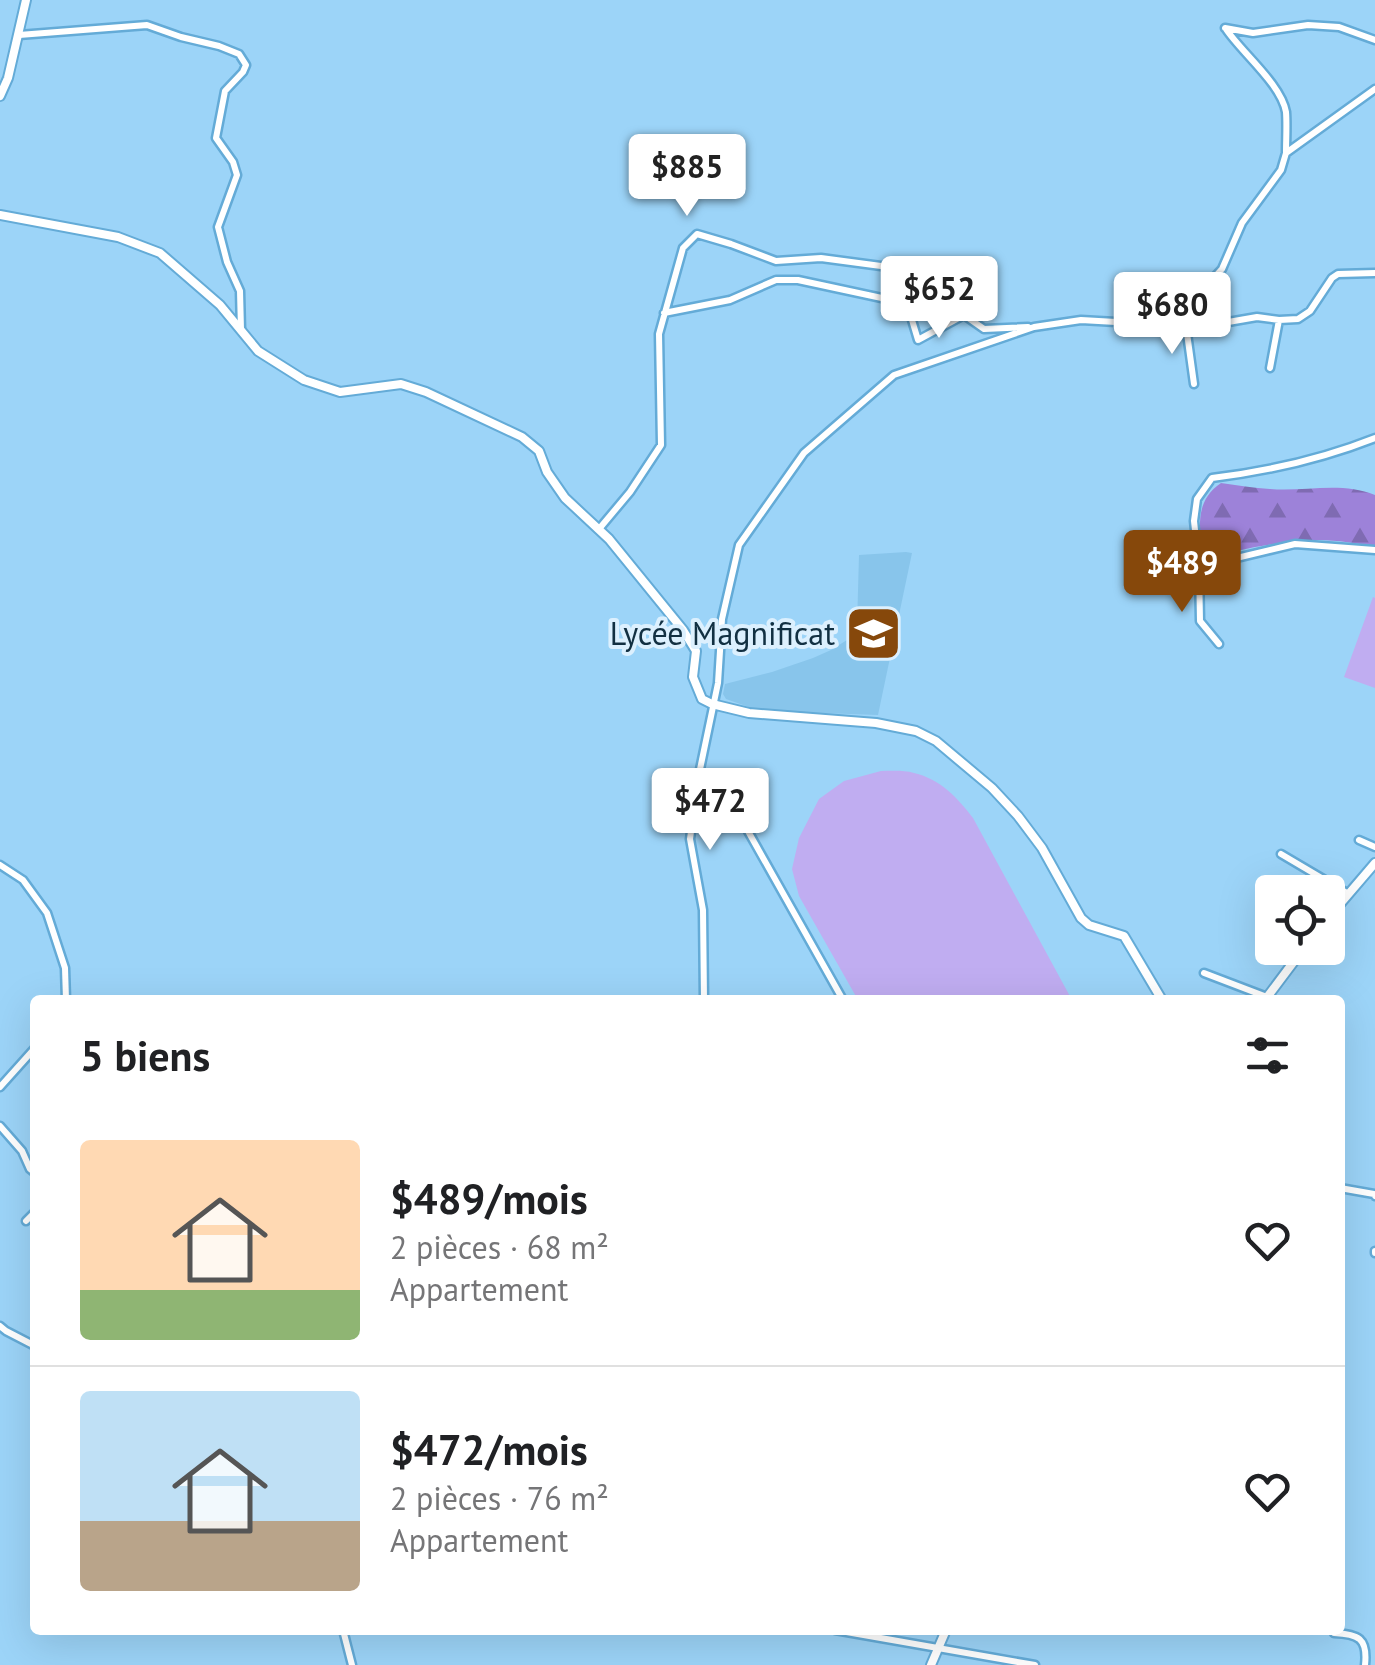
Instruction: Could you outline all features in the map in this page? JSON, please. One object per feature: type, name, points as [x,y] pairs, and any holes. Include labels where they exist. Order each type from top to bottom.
[{"type":"street","points":[[0,96],[20,35],[26,0]]},
{"type":"street","points":[[20,35],[147,24],[239,54],[246,65],[224,91],[216,138],[237,175],[218,226],[227,262],[240,291],[241,331]]},
{"type":"street","points":[[1211,325],[1206,292],[1209,283],[1222,269],[1242,224],[1281,170],[1286,152],[1286,110],[1276,90],[1225,28],[1253,33],[1308,25],[1339,27],[1375,40]]},
{"type":"street","points":[[1286,152],[1375,89]]},
{"type":"street","points":[[0,215],[118,236],[160,254],[220,306],[258,351],[304,380],[340,392],[402,384],[522,437],[539,450],[546,472],[566,498],[609,538],[683,630],[696,651],[693,678],[702,699],[764,715],[916,731],[936,741],[992,788],[1018,816],[1042,848],[1081,918],[1089,925],[1124,936],[1159,995]]},
{"type":"street","points":[[599,529],[661,446],[659,334],[683,248],[697,234],[776,261],[821,258],[896,268],[940,290],[984,329],[1081,320],[1186,326],[1257,317],[1298,319],[1310,311],[1338,274],[1375,273]]},
{"type":"street","points":[[664,313],[730,300],[776,280],[798,280],[891,300],[909,310],[918,340],[964,314]]},
{"type":"street","points":[[1270,368],[1279,320]]},
{"type":"street","points":[[1186,326],[1194,384]]},
{"type":"street","points":[[704,995],[703,910],[690,839],[718,683],[722,619],[740,545],[804,453],[894,376],[1034,327]]},
{"type":"street","points":[[1218,644],[1200,621],[1194,521],[1196,499],[1212,478],[1266,472],[1336,454],[1375,438]]},
{"type":"street","points":[[1199,567],[1295,544],[1375,550]]},
{"type":"street","points":[[699,774],[736,812],[840,995]]},
{"type":"street","points":[[1359,840],[1375,847]]},
{"type":"street","points":[[1281,854],[1346,894],[1375,863]]},
{"type":"street","points":[[0,865],[23,880],[47,912],[65,968],[66,995]]},
{"type":"street","points":[[1269,995],[1291,965]]},
{"type":"street","points":[[1204,974],[1256,995]]},
{"type":"street","points":[[0,1087],[30,1054]]},
{"type":"street","points":[[0,1126],[22,1150],[30,1169]]},
{"type":"street","points":[[1345,1189],[1375,1196]]},
{"type":"street","points":[[26,1221],[30,1217]]},
{"type":"street","points":[[0,1326],[30,1343]]},
{"type":"street","points":[[1345,1634],[1360,1639],[1366,1652],[1365,1665]]},
{"type":"street","points":[[344,1635],[352,1665]]},
{"type":"street","points":[[873,1635],[1035,1665]]},
{"type":"street","points":[[932,1665],[944,1635]]},
{"type":"shaded area","name":"Lycée Magnificat","points":[[912,553],[878,715],[760,711],[726,699],[725,684],[813,658],[847,640],[857,626],[859,555]]},
{"type":"shaded area","points":[[1375,598],[1375,688],[1344,677]]},
{"type":"shaded area","points":[[881,771],[910,772],[948,790],[973,818],[1069,995],[855,995],[799,896],[792,869],[799,838],[819,799],[844,781]]},
{"type":"green space","points":[[1221,483],[1283,490],[1349,489],[1375,495],[1375,546],[1326,540],[1290,542],[1245,549],[1202,562],[1202,509]]},
{"type":"place","name":"Lycée Magnificat","points":[[874,633]]}]
